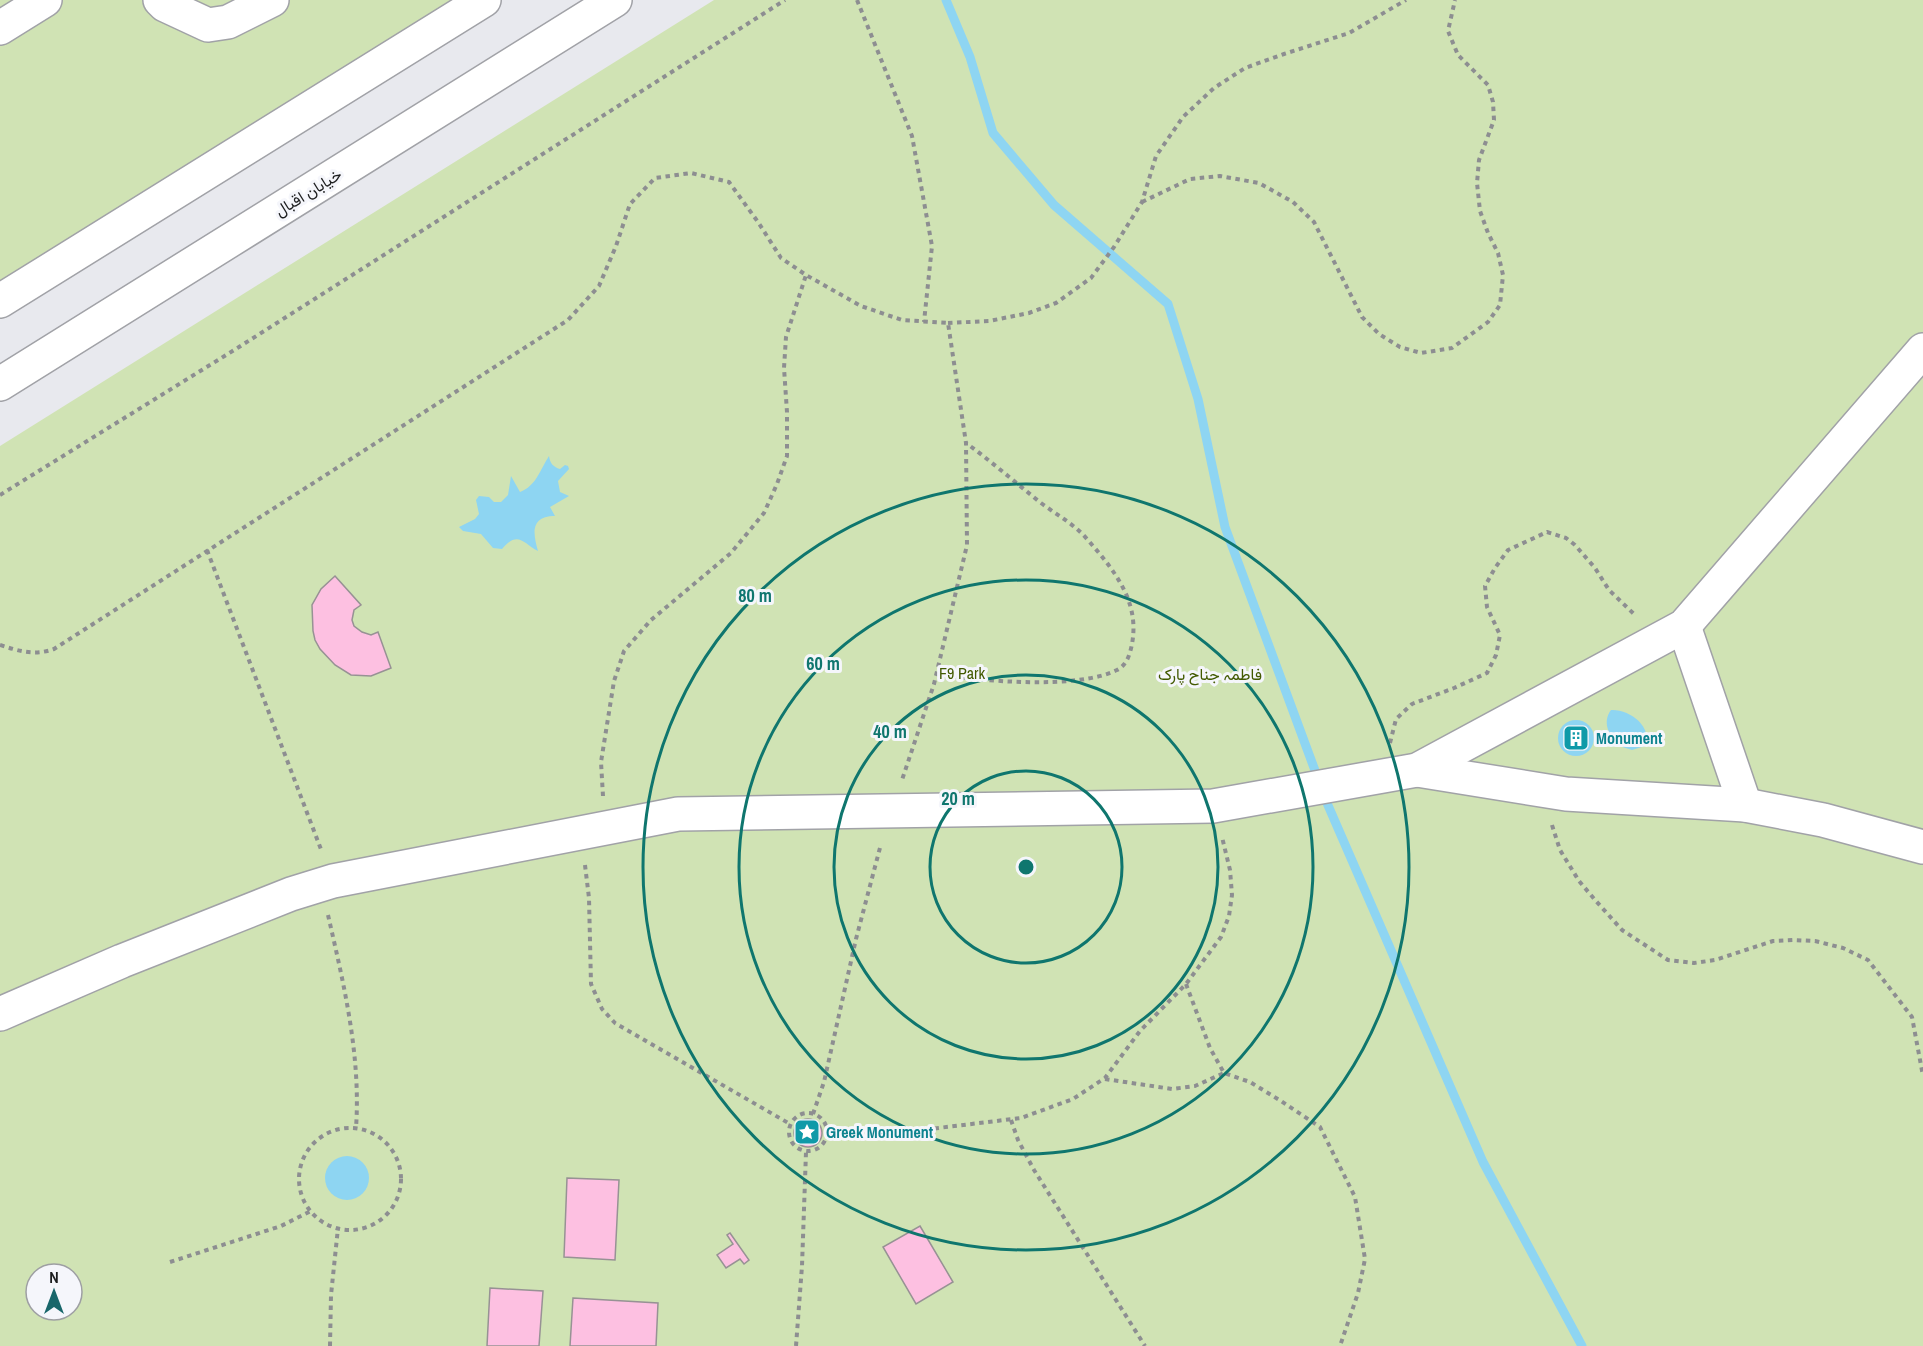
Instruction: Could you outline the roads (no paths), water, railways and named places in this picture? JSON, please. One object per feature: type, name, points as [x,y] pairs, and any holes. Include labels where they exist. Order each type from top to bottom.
[{"type":"street","points":[[0,28],[45,0]]},
{"type":"street","points":[[160,0],[165,5],[208,25],[228,22],[272,0]]},
{"type":"street","points":[[0,301],[484,0]]},
{"type":"street","name":"خیابان اقبال","points":[[0,384],[615,0]]},
{"type":"street","points":[[1417,770],[1673,631],[1923,350]]},
{"type":"street","points":[[1673,631],[1745,805]]},
{"type":"street","points":[[0,1014],[122,961],[291,894],[328,883],[678,814],[1228,804],[1417,770],[1566,794],[1745,805],[1823,820],[1923,847]]},
{"type":"water","points":[[549,456],[555,467],[560,469],[565,465],[568,466],[569,469],[558,481],[560,492],[569,496],[550,507],[555,516],[541,519],[537,523],[535,538],[538,551],[516,539],[502,549],[493,548],[481,534],[463,531],[459,527],[475,519],[479,514],[476,500],[479,496],[489,497],[494,502],[501,502],[508,495],[511,476],[520,492],[534,482]]},
{"type":"water","points":[[1611,710],[1618,710],[1638,720],[1646,732],[1645,746],[1632,750],[1616,745],[1607,723]]},
{"type":"water","points":[[1576,720],[1589,725],[1594,738],[1589,751],[1576,756],[1563,751],[1558,738],[1563,725]]},
{"type":"water","points":[[347,1156],[356,1157],[363,1162],[368,1169],[368,1187],[363,1194],[356,1199],[347,1200],[338,1199],[331,1194],[326,1187],[325,1178],[326,1169],[331,1162],[338,1157]]},
{"type":"waterway","points":[[946,0],[970,57],[993,133],[1054,205],[1168,304],[1198,399],[1225,527],[1327,803],[1483,1162],[1582,1346]]},
{"type":"place","name":"Monument","points":[[1576,738]]},
{"type":"place","name":"Greek Monument","points":[[807,1132]]},
{"type":"park label","name":"F9 Park","points":[[962,673]]},
{"type":"park label","name":"فاطمہ جناح پارک","points":[[1210,674]]}]
